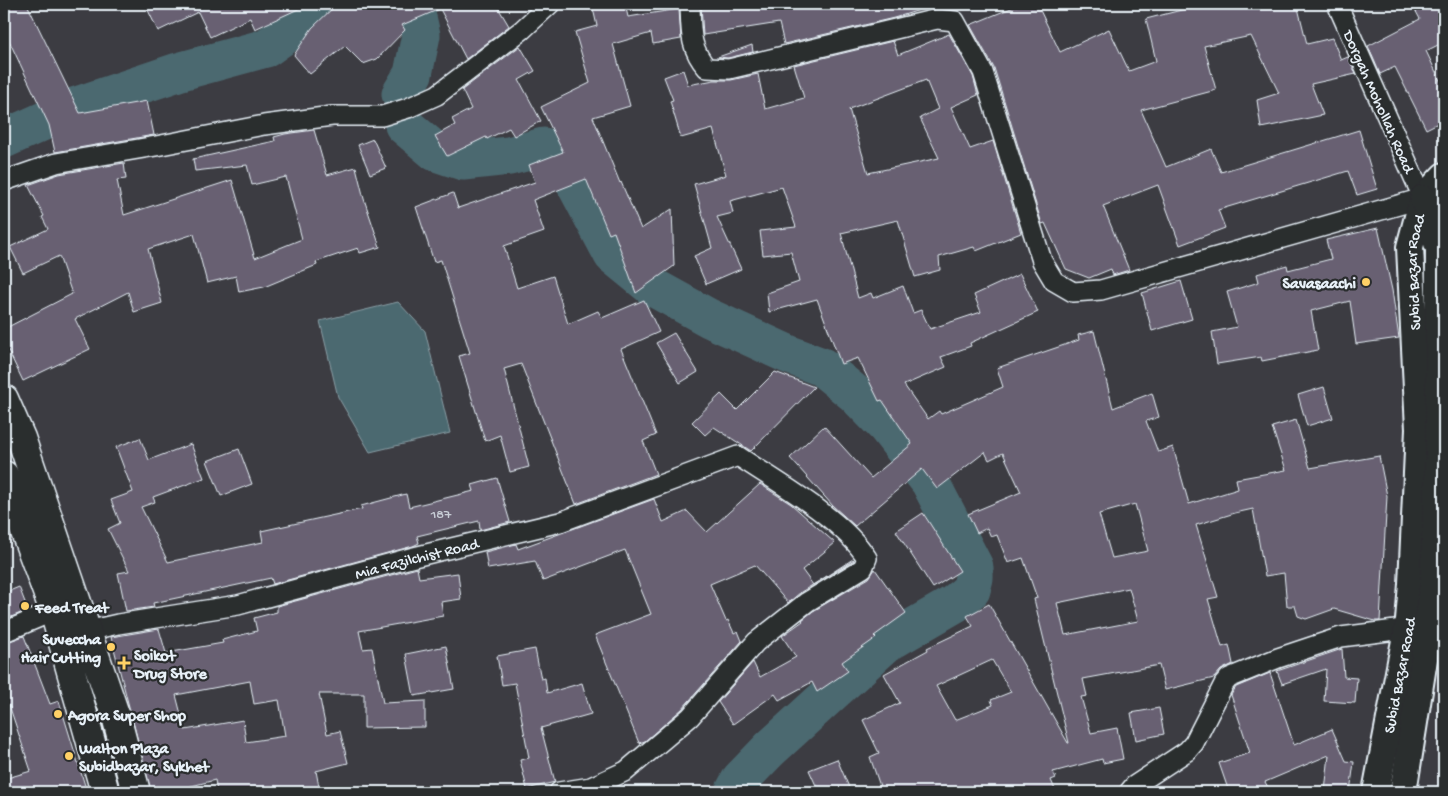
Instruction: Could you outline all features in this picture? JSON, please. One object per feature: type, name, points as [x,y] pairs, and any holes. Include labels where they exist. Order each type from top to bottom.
[{"type":"main road","points":[[1434,198],[1444,176]]},
{"type":"main road","name":"Subid Bazar Road","points":[[1403,792],[1424,659],[1417,627],[1412,584],[1419,429],[1410,247],[1434,198]]},
{"type":"main road","points":[[4,399],[21,438],[117,720],[136,792]]},
{"type":"main road","points":[[4,475],[54,611],[105,792]]},
{"type":"main road","name":"Subid Bazar Road","points":[[1376,792],[1417,627]]},
{"type":"street","points":[[4,181],[56,163],[264,126],[332,116],[382,116],[399,111],[437,95],[522,30],[550,4]]},
{"type":"street","points":[[690,4],[692,45],[707,68],[729,69],[937,19],[955,21],[983,72],[1042,261],[1054,281],[1073,292],[1101,290],[1434,198]]},
{"type":"street","name":"Dorgah Mohollah Road","points":[[1337,4],[1434,198]]},
{"type":"street","name":"Mia Fazilchist Road","points":[[87,631],[238,604],[414,557],[560,522],[738,456],[827,516],[861,549],[867,558],[863,568],[807,602],[756,642],[690,717],[626,771],[591,787],[559,792]]},
{"type":"street","points":[[4,632],[54,611]]},
{"type":"street","points":[[1129,792],[1134,786],[1187,751],[1194,743],[1224,684],[1230,678],[1278,658],[1341,637],[1417,627]]},
{"type":"water","points":[[398,302],[425,331],[450,433],[370,452],[338,397],[320,321]]},
{"type":"building","points":[[4,4],[27,4],[80,113],[147,101],[154,135],[55,152],[49,125],[4,30]]},
{"type":"building","points":[[145,4],[309,4],[255,29],[250,18],[210,37],[198,12],[158,31]]},
{"type":"building","points":[[337,4],[496,4],[509,26],[466,59],[440,9],[402,25],[405,30],[377,59],[363,64],[345,46],[310,74],[294,55],[312,28]]},
{"type":"building","points":[[592,4],[625,4],[628,17],[679,9],[681,39],[653,44],[651,33],[613,44],[630,106],[593,117],[641,229],[672,209],[674,266],[636,293],[614,232],[609,234],[586,179],[533,200],[544,232],[504,246],[517,288],[553,276],[568,324],[598,311],[602,318],[644,300],[659,332],[621,349],[656,435],[643,441],[656,474],[576,504],[521,364],[504,369],[529,467],[510,472],[500,435],[485,441],[459,356],[470,353],[441,260],[434,262],[416,207],[453,193],[458,208],[535,182],[529,165],[563,152],[541,107],[590,83],[575,32],[597,26]]},
{"type":"building","points":[[926,4],[926,8],[894,18],[784,44],[779,23],[703,35],[701,5]]},
{"type":"building","points":[[1021,4],[1037,4],[1060,52],[1109,29],[1129,71],[1156,61],[1146,19],[1205,4],[1297,4],[1307,44],[1332,38],[1341,60],[1348,57],[1356,74],[1311,84],[1323,115],[1261,128],[1257,100],[1279,93],[1251,36],[1204,46],[1216,90],[1141,110],[1166,167],[1211,149],[1221,172],[1359,130],[1377,189],[1357,195],[1348,171],[1218,210],[1225,228],[1180,245],[1158,185],[1103,206],[1129,270],[1113,275],[1111,269],[1089,278],[1066,269],[1045,223],[1042,224],[994,68],[970,25]]},
{"type":"building","points":[[1412,4],[1444,4],[1444,42],[1426,51],[1444,89],[1444,120],[1426,129],[1395,67],[1380,74],[1368,46],[1420,19]]},
{"type":"building","points":[[949,34],[973,76],[978,95],[951,107],[970,149],[993,141],[1021,233],[976,251],[974,247],[939,257],[940,270],[915,277],[898,220],[841,233],[858,298],[871,293],[873,298],[903,286],[913,313],[921,310],[930,329],[981,312],[974,295],[1020,274],[1038,312],[970,343],[971,346],[941,357],[946,367],[904,385],[928,419],[939,411],[941,414],[1003,387],[997,368],[1079,340],[1078,335],[1094,331],[1113,408],[1152,393],[1159,417],[1146,421],[1158,452],[1173,447],[1189,504],[1238,489],[1236,479],[1286,470],[1272,427],[1296,420],[1310,468],[1379,456],[1387,496],[1380,621],[1334,609],[1306,619],[1298,616],[1295,606],[1287,606],[1284,573],[1265,576],[1253,509],[1196,525],[1218,597],[1208,599],[1222,647],[1229,645],[1233,664],[1221,670],[1214,678],[1165,690],[1159,665],[1083,679],[1087,696],[1081,697],[1091,733],[1117,728],[1123,759],[1103,763],[1102,759],[1053,772],[1056,778],[1051,780],[1056,792],[882,792],[870,757],[879,753],[863,720],[900,703],[884,674],[928,650],[927,648],[973,626],[967,616],[989,604],[1069,743],[1034,599],[1037,598],[1023,558],[1008,563],[997,535],[991,537],[987,528],[977,533],[968,514],[1021,492],[1003,453],[989,460],[985,452],[937,489],[922,469],[855,526],[833,506],[790,458],[824,426],[871,478],[912,444],[882,400],[879,401],[858,358],[841,364],[817,299],[769,312],[767,293],[799,282],[791,252],[763,255],[760,231],[796,227],[782,187],[730,201],[733,213],[717,217],[741,269],[706,284],[694,256],[712,248],[694,184],[726,175],[713,129],[681,138],[670,101],[673,100],[664,77],[683,70],[688,85],[714,80],[731,80],[758,74],[765,109],[804,98],[794,65],[893,41],[898,55]],"holes":[[[926,80],[938,109],[920,118],[939,158],[868,173],[849,109]],[[1135,504],[1148,551],[1112,558],[1099,514]],[[1129,588],[1138,621],[1065,635],[1057,603]],[[992,660],[1011,692],[991,700],[993,705],[955,720],[936,686]]]},
{"type":"building","points":[[752,45],[753,52],[728,58],[718,57]]},
{"type":"building","points":[[520,46],[535,71],[519,80],[541,121],[514,136],[509,128],[447,156],[435,136],[455,125],[452,119],[471,109],[462,90]]},
{"type":"building","points":[[314,130],[327,175],[356,167],[364,199],[380,247],[360,253],[358,248],[316,262],[317,265],[264,287],[239,292],[236,276],[207,283],[194,234],[148,249],[162,303],[134,312],[128,292],[75,319],[90,349],[23,381],[4,342],[4,329],[72,294],[59,256],[23,273],[10,247],[48,229],[42,217],[44,216],[28,185],[59,174],[124,163],[126,179],[117,180],[124,215],[232,180],[255,258],[302,239],[286,177],[252,185],[247,165],[195,171],[193,159],[275,141],[274,137],[285,134]]},
{"type":"building","points":[[373,139],[386,168],[370,174],[358,145]]},
{"type":"building","points":[[1378,228],[1392,290],[1399,338],[1356,344],[1350,301],[1311,311],[1318,350],[1262,361],[1261,357],[1217,364],[1212,332],[1237,327],[1227,292],[1259,282],[1257,274],[1287,265],[1288,270],[1331,259],[1326,240]]},
{"type":"building","points":[[1181,281],[1192,319],[1152,331],[1142,293]]},
{"type":"building","points":[[674,333],[698,372],[680,383],[656,343]]},
{"type":"building","points":[[775,372],[814,387],[751,451],[714,427],[705,435],[692,422],[721,394],[737,410]]},
{"type":"building","points":[[1324,387],[1333,418],[1307,426],[1298,395]]},
{"type":"building","points":[[140,438],[149,460],[191,444],[204,478],[153,497],[155,502],[141,507],[168,562],[263,542],[261,531],[362,509],[361,506],[406,494],[409,507],[474,491],[472,485],[497,478],[510,522],[480,530],[479,521],[417,536],[419,543],[413,546],[273,584],[271,578],[153,603],[154,607],[126,611],[118,573],[129,571],[108,529],[120,523],[111,500],[133,492],[116,447]]},
{"type":"building","points":[[239,449],[252,484],[221,496],[207,461]]},
{"type":"building","points":[[760,484],[791,504],[835,543],[802,570],[813,585],[788,603],[755,565],[710,584],[726,621],[728,620],[734,633],[738,631],[742,641],[682,709],[645,741],[639,743],[595,635],[651,614],[625,550],[543,581],[535,561],[488,569],[485,552],[516,544],[518,549],[654,499],[663,522],[687,511],[707,532]]},
{"type":"building","points":[[923,513],[960,571],[933,588],[896,531]]},
{"type":"building","points":[[853,559],[854,560],[818,582]]},
{"type":"building","points":[[417,568],[419,578],[458,573],[461,599],[441,602],[443,616],[359,631],[363,649],[372,648],[383,703],[425,701],[425,727],[364,728],[364,694],[319,694],[327,734],[340,731],[348,763],[316,771],[320,792],[217,792],[215,780],[168,792],[151,792],[111,637],[159,629],[166,653],[223,643],[222,640],[257,631],[254,618],[277,612],[277,606]],"holes":[[[250,681],[254,704],[279,700],[285,736],[246,742],[243,720],[185,730],[176,695]]]},
{"type":"building","points":[[875,569],[906,613],[874,636],[876,638],[842,662],[848,671],[817,692],[812,682],[779,700],[775,694],[733,724],[718,702],[753,662],[760,677],[796,657],[782,636],[803,621],[813,611],[869,578]]},
{"type":"building","points":[[4,587],[7,592],[19,587],[28,610],[4,620]]},
{"type":"building","points":[[24,636],[50,704],[59,701],[87,792],[4,792],[4,779],[31,771],[9,705],[4,707],[4,643]]},
{"type":"building","points":[[446,646],[454,689],[414,696],[406,654]]},
{"type":"building","points":[[535,649],[541,679],[545,678],[547,693],[582,683],[591,714],[541,728],[555,782],[527,789],[520,760],[529,758],[515,683],[502,685],[497,656]]},
{"type":"building","points":[[1342,649],[1344,677],[1357,678],[1355,703],[1324,701],[1326,669],[1282,684],[1277,671]]},
{"type":"building","points":[[1270,673],[1294,745],[1332,729],[1346,761],[1354,762],[1350,792],[1325,791],[1329,755],[1265,782],[1271,792],[1229,792],[1219,763],[1250,753],[1231,695],[1236,687]]},
{"type":"building","points":[[1159,708],[1164,734],[1136,740],[1131,713]]},
{"type":"building","points":[[837,759],[851,792],[819,792],[809,770]]},
{"type":"waterway","points":[[4,139],[77,106],[178,72],[266,48],[304,21],[314,4]]},
{"type":"waterway","points":[[401,94],[413,74],[421,35],[414,4]]},
{"type":"waterway","points":[[404,125],[436,152],[463,161],[509,156],[544,147],[554,149],[565,164],[613,255],[651,286],[709,318],[790,355],[822,367],[854,393],[887,427],[930,482],[974,567],[971,590],[954,604],[885,644],[770,749],[741,779],[734,792]]},
{"type":"place","name":"Savasaachi","points":[[1366,282]]},
{"type":"place","name":"Feed Treat","points":[[25,606]]},
{"type":"place","name":"Suveccha Hair Cutting","points":[[111,647]]},
{"type":"place","name":"Soikot Drug Store","points":[[124,663]]},
{"type":"place","name":"Agora Super Shop","points":[[58,714]]},
{"type":"place","name":"Walton Plaza Subidbazar, Sykhet","points":[[69,756]]}]
